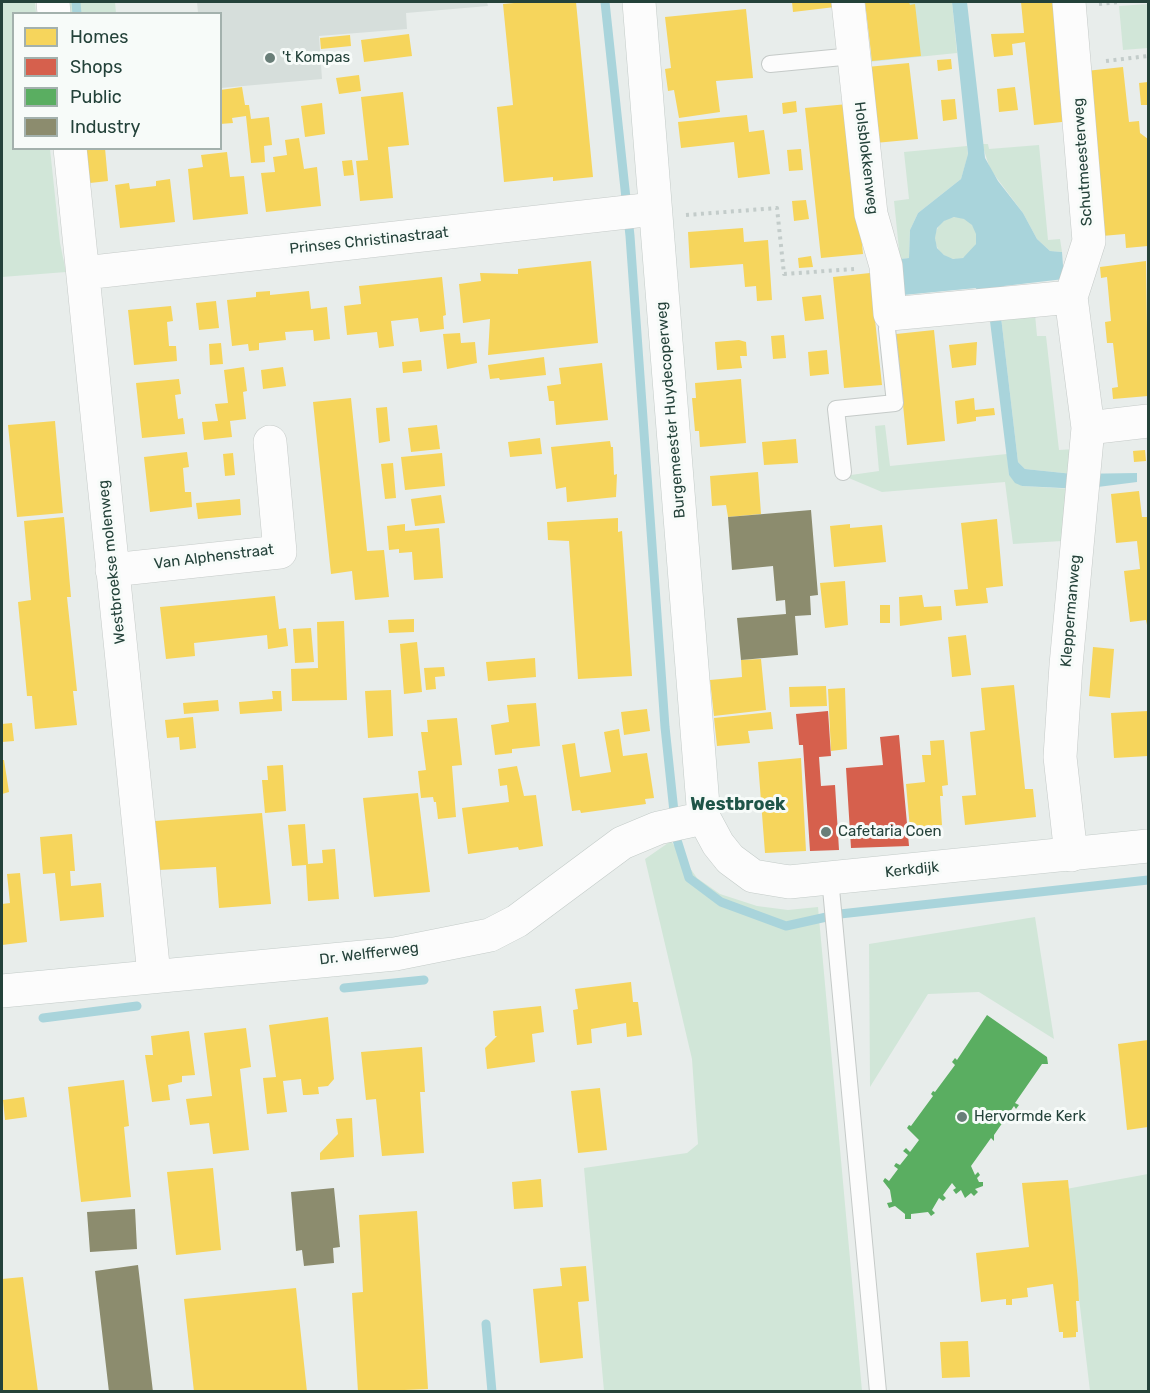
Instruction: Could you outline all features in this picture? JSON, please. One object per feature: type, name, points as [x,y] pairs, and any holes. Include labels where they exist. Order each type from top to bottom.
[{"type":"street","name":"Burgemeester Huydecoperweg","points":[[639,2],[655,220],[688,822]]},
{"type":"street","name":"Holsblokkenweg","points":[[848,2],[871,214],[886,266],[890,314]]},
{"type":"street","name":"Schutmeesterweg","points":[[1069,2],[1076,64],[1089,241],[1071,297],[1089,428]]},
{"type":"street","name":"Westbroekse molenweg","points":[[70,150],[154,975]]},
{"type":"street","name":"Prinses Christinastraat","points":[[84,273],[655,220]]},
{"type":"street","points":[[890,314],[1071,297]]},
{"type":"street","points":[[1089,428],[1149,421]]},
{"type":"street","name":"Kleppermanweg","points":[[1071,855],[1060,757],[1089,428]]},
{"type":"street","name":"Van Alphenstraat","points":[[112,570],[280,552],[270,442]]},
{"type":"street","name":"Kerkdijk","points":[[688,822],[718,844],[730,858],[753,876],[789,882],[1149,846]]},
{"type":"street","name":"Dr. Welfferweg","points":[[2,991],[395,954],[490,935],[517,921],[622,843],[688,822]]},
{"type":"lane","points":[[770,64],[853,56]]},
{"type":"lane","name":"Holsblokkenweg","points":[[843,471],[836,409],[895,403],[887,329],[890,314]]},
{"type":"lane","points":[[830,878],[878,1392]]},
{"type":"path","points":[[1076,64],[1149,56]]},
{"type":"path","points":[[655,220],[672,230],[670,217],[777,208],[784,274],[886,266]]},
{"type":"shaded area","name":"'t Kompas","points":[[197,2],[487,2],[488,6],[406,13],[407,29],[319,36],[322,79],[222,88],[222,12],[198,12]]},
{"type":"green space","points":[[2,2],[35,2],[36,12],[12,12],[12,150],[50,150],[60,243],[66,272],[2,277]]},
{"type":"green space","points":[[62,2],[115,2],[116,12],[63,12]]},
{"type":"green space","points":[[886,2],[952,2],[957,53],[868,62],[866,53],[891,50]]},
{"type":"green space","points":[[1148,4],[1148,48],[1123,50],[1119,6]]},
{"type":"green space","points":[[982,144],[988,144],[989,149],[1039,145],[1048,240],[1060,239],[1062,252],[1050,251],[1037,239],[1023,213],[990,169]]},
{"type":"green space","points":[[967,146],[968,155],[961,179],[918,213],[910,230],[909,258],[900,259],[894,201],[909,199],[904,152]]},
{"type":"green space","points":[[956,217],[971,223],[977,238],[971,253],[956,259],[941,253],[935,238],[941,223]]},
{"type":"green space","points":[[1035,314],[1037,336],[1046,336],[1059,450],[1075,449],[1073,474],[1025,469],[1018,462],[1001,317]]},
{"type":"green space","points":[[885,425],[890,466],[1007,454],[1009,475],[1022,486],[1072,489],[1062,541],[1013,544],[1005,482],[882,492],[844,476],[879,471],[875,426]]},
{"type":"green space","points":[[671,841],[697,878],[720,894],[757,906],[788,910],[818,907],[862,1391],[604,1391],[584,1168],[687,1153],[698,1144],[692,1059],[645,859]]},
{"type":"green space","points":[[1035,917],[1054,1039],[979,992],[928,994],[870,1087],[869,944]]},
{"type":"green space","points":[[1148,1174],[1148,1391],[1090,1391],[1066,1189]]},
{"type":"water","points":[[952,2],[967,2],[985,158],[998,181],[1023,213],[1037,239],[1050,251],[1062,252],[1064,279],[1004,286],[1001,317],[1018,462],[1025,469],[1073,474],[1137,473],[1137,482],[1082,489],[1022,486],[1015,483],[1009,475],[988,305],[978,297],[976,288],[903,295],[900,259],[909,258],[910,230],[918,213],[961,179],[968,154]],"holes":[[[954,217],[964,219],[972,225],[976,234],[976,244],[963,258],[953,259],[944,255],[937,248],[935,238],[937,228],[944,221]]]},
{"type":"building: Homes","points":[[576,2],[593,177],[553,181],[553,177],[504,182],[497,107],[513,105],[503,4]]},
{"type":"building: Homes","points":[[792,2],[834,2],[835,7],[793,12]]},
{"type":"building: Homes","points":[[865,2],[915,4],[921,56],[872,61]]},
{"type":"building: Homes","points":[[1021,2],[1059,2],[1071,121],[1034,125],[1025,42],[1012,44],[1013,55],[994,57],[991,34],[1024,33]]},
{"type":"building: Homes","points":[[746,9],[753,78],[716,81],[720,112],[679,118],[674,90],[668,91],[665,69],[671,68],[665,17]]},
{"type":"building: Homes","points":[[409,34],[412,56],[364,62],[361,40]]},
{"type":"building: Homes","points":[[350,35],[351,46],[321,49],[320,38]]},
{"type":"building: Homes","points":[[951,59],[952,69],[938,71],[937,60]]},
{"type":"building: Homes","points":[[909,63],[918,139],[875,143],[867,67]]},
{"type":"building: Homes","points":[[1123,67],[1129,122],[1139,121],[1140,133],[1148,139],[1148,246],[1126,248],[1125,234],[1102,236],[1086,71]]},
{"type":"building: Homes","points":[[359,75],[361,91],[339,94],[336,78]]},
{"type":"building: Homes","points":[[1148,82],[1148,105],[1141,105],[1139,83]]},
{"type":"building: Homes","points":[[242,87],[245,105],[249,105],[251,119],[269,117],[272,145],[264,146],[265,162],[251,163],[246,116],[232,118],[233,123],[222,124],[222,90]]},
{"type":"building: Homes","points":[[1015,87],[1018,110],[999,112],[997,89]]},
{"type":"building: Homes","points":[[403,92],[409,145],[388,147],[393,198],[360,201],[356,161],[368,160],[361,97]]},
{"type":"building: Homes","points":[[955,99],[957,119],[943,121],[941,100]]},
{"type":"building: Homes","points":[[796,101],[797,112],[783,114],[782,103]]},
{"type":"building: Homes","points":[[322,103],[325,134],[305,137],[301,106]]},
{"type":"building: Homes","points":[[848,104],[863,254],[821,258],[805,108]]},
{"type":"building: Homes","points":[[747,115],[749,132],[764,130],[770,174],[738,178],[734,142],[681,148],[678,122]]},
{"type":"building: Homes","points":[[299,138],[304,169],[317,167],[321,206],[266,212],[261,173],[275,172],[273,157],[287,155],[285,140]]},
{"type":"building: Homes","points":[[801,149],[803,170],[789,171],[787,150]]},
{"type":"building: Homes","points":[[86,150],[105,150],[108,181],[90,183]]},
{"type":"building: Homes","points":[[227,152],[230,177],[244,176],[248,214],[193,220],[188,169],[203,167],[201,155]]},
{"type":"building: Homes","points":[[352,160],[354,175],[344,176],[342,161]]},
{"type":"building: Homes","points":[[170,179],[175,222],[120,228],[115,185],[129,183],[130,189],[156,186],[156,181]]},
{"type":"building: Homes","points":[[806,200],[809,219],[794,221],[792,201]]},
{"type":"building: Homes","points":[[743,228],[744,242],[768,240],[772,300],[757,301],[756,286],[745,287],[743,264],[690,268],[688,232]]},
{"type":"building: Homes","points":[[811,256],[813,267],[799,268],[798,258]]},
{"type":"building: Homes","points":[[591,261],[598,343],[488,355],[490,319],[463,323],[459,284],[481,281],[480,273],[518,274],[518,269]]},
{"type":"building: Homes","points":[[1146,261],[1148,396],[1113,399],[1112,388],[1118,387],[1113,343],[1107,343],[1105,322],[1111,321],[1107,277],[1101,278],[1100,267]]},
{"type":"building: Homes","points":[[870,273],[882,385],[844,388],[833,277]]},
{"type":"building: Homes","points":[[442,277],[446,315],[443,316],[444,329],[420,332],[418,318],[391,321],[394,346],[379,348],[377,332],[347,335],[344,306],[361,304],[359,286]]},
{"type":"building: Homes","points":[[270,291],[270,295],[309,291],[311,309],[327,307],[330,339],[314,341],[313,330],[285,332],[286,340],[259,343],[259,350],[249,351],[248,344],[232,346],[227,300],[256,297],[256,292]]},
{"type":"building: Homes","points":[[821,295],[824,319],[805,321],[802,297]]},
{"type":"building: Homes","points":[[216,301],[219,328],[199,330],[196,303]]},
{"type":"building: Homes","points":[[171,306],[173,321],[167,322],[169,346],[176,346],[177,361],[134,365],[128,310]]},
{"type":"building: Homes","points":[[934,330],[945,441],[907,445],[896,334]]},
{"type":"building: Homes","points":[[460,333],[461,343],[475,342],[477,363],[447,369],[443,334]]},
{"type":"building: Homes","points":[[784,335],[786,358],[773,359],[771,336]]},
{"type":"building: Homes","points":[[739,340],[746,342],[747,356],[740,356],[742,368],[717,370],[715,342]]},
{"type":"building: Homes","points":[[977,342],[976,365],[952,368],[949,345]]},
{"type":"building: Homes","points":[[221,343],[223,364],[210,365],[209,344]]},
{"type":"building: Homes","points":[[827,350],[829,374],[810,376],[808,352]]},
{"type":"building: Homes","points":[[544,357],[546,375],[490,379],[488,365]]},
{"type":"building: Homes","points":[[421,360],[422,371],[403,373],[402,362]]},
{"type":"building: Homes","points":[[602,363],[608,420],[556,425],[554,401],[549,401],[547,386],[561,384],[559,368]]},
{"type":"building: Homes","points":[[244,367],[247,391],[243,392],[246,419],[230,421],[232,437],[204,440],[202,422],[218,421],[215,404],[228,403],[224,370]]},
{"type":"building: Homes","points":[[283,367],[286,386],[263,389],[261,370]]},
{"type":"building: Homes","points":[[179,379],[181,394],[175,395],[178,419],[183,418],[185,434],[142,438],[136,383]]},
{"type":"building: Homes","points":[[741,379],[746,443],[700,447],[699,431],[695,431],[692,398],[696,398],[695,383]]},
{"type":"building: Homes","points":[[351,398],[367,551],[384,550],[389,597],[355,600],[352,571],[331,574],[313,402]]},
{"type":"building: Homes","points":[[974,398],[975,410],[994,408],[995,415],[976,417],[976,421],[957,424],[955,401]]},
{"type":"building: Homes","points":[[387,407],[390,441],[379,443],[376,408]]},
{"type":"building: Homes","points":[[55,421],[63,513],[17,517],[8,425]]},
{"type":"building: Homes","points":[[437,425],[440,449],[411,452],[408,428]]},
{"type":"building: Homes","points":[[540,438],[542,454],[510,457],[508,442]]},
{"type":"building: Homes","points":[[796,439],[798,463],[764,465],[762,442]]},
{"type":"building: Homes","points":[[610,441],[613,447],[614,475],[617,474],[616,497],[567,502],[566,487],[556,489],[551,447]]},
{"type":"building: Homes","points":[[1145,450],[1146,461],[1134,462],[1133,451]]},
{"type":"building: Homes","points":[[187,452],[189,467],[183,468],[185,492],[191,492],[192,507],[150,512],[144,457]]},
{"type":"building: Homes","points":[[233,453],[235,475],[225,476],[223,454]]},
{"type":"building: Homes","points":[[442,453],[445,486],[405,490],[401,457]]},
{"type":"building: Homes","points":[[393,463],[396,498],[385,499],[381,464]]},
{"type":"building: Homes","points":[[758,472],[761,514],[728,517],[726,505],[712,506],[710,476]]},
{"type":"building: Homes","points":[[1139,491],[1142,517],[1148,517],[1148,630],[1146,620],[1130,622],[1124,571],[1140,569],[1137,541],[1116,543],[1111,494]]},
{"type":"building: Homes","points":[[441,495],[445,523],[415,526],[411,499]]},
{"type":"building: Homes","points":[[240,499],[241,515],[198,519],[196,503]]},
{"type":"building: Homes","points":[[64,517],[71,597],[67,597],[77,691],[73,691],[77,725],[35,729],[32,696],[27,696],[18,602],[31,600],[24,521]]},
{"type":"building: Homes","points":[[618,518],[618,532],[622,531],[632,676],[578,679],[569,541],[548,540],[547,522]]},
{"type":"building: Homes","points":[[997,519],[1003,586],[986,588],[988,603],[956,606],[954,590],[968,589],[961,523]]},
{"type":"building: Homes","points":[[405,524],[405,531],[439,528],[443,578],[414,580],[412,552],[399,553],[399,549],[389,550],[387,526]]},
{"type":"building: Homes","points":[[850,524],[850,528],[882,525],[886,562],[834,567],[830,526]]},
{"type":"building: Homes","points":[[845,581],[848,625],[825,628],[820,583]]},
{"type":"building: Homes","points":[[922,595],[924,607],[941,606],[942,620],[900,626],[899,597]]},
{"type":"building: Homes","points":[[275,596],[279,629],[286,628],[288,646],[268,649],[267,635],[194,643],[195,656],[166,659],[160,607]]},
{"type":"building: Homes","points":[[880,605],[890,605],[890,623],[880,623]]},
{"type":"building: Homes","points":[[414,619],[414,632],[389,633],[388,620]]},
{"type":"building: Homes","points":[[344,621],[347,700],[292,701],[291,669],[318,668],[317,622]]},
{"type":"building: Homes","points":[[311,628],[314,662],[295,663],[293,629]]},
{"type":"building: Homes","points":[[966,635],[971,675],[952,677],[948,637]]},
{"type":"building: Homes","points":[[417,642],[422,692],[404,694],[400,644]]},
{"type":"building: Homes","points":[[1093,647],[1114,649],[1110,698],[1089,696]]},
{"type":"building: Homes","points":[[535,658],[536,677],[488,681],[486,662]]},
{"type":"building: Homes","points":[[761,659],[766,710],[714,716],[710,680],[742,677],[741,660]]},
{"type":"building: Homes","points":[[444,667],[445,676],[435,677],[436,689],[426,690],[424,668]]},
{"type":"building: Homes","points":[[1014,685],[1025,789],[1033,789],[1036,817],[965,825],[962,796],[976,795],[970,732],[985,730],[981,688]]},
{"type":"building: Homes","points":[[826,686],[827,706],[790,707],[789,687]]},
{"type":"building: Homes","points":[[845,688],[847,749],[831,751],[828,689]]},
{"type":"building: Homes","points":[[391,690],[393,736],[368,738],[365,691]]},
{"type":"building: Homes","points":[[272,691],[281,691],[282,711],[240,714],[239,702],[273,699]]},
{"type":"building: Homes","points":[[218,700],[219,711],[184,714],[183,703]]},
{"type":"building: Homes","points":[[536,703],[540,746],[512,749],[512,753],[495,755],[491,725],[509,722],[507,705]]},
{"type":"building: Homes","points":[[647,709],[650,731],[624,735],[621,712]]},
{"type":"building: Homes","points":[[1148,711],[1148,756],[1114,758],[1111,713]]},
{"type":"building: Homes","points":[[771,712],[773,729],[748,731],[750,743],[717,746],[714,718]]},
{"type":"building: Homes","points":[[193,717],[196,748],[180,750],[179,737],[167,738],[165,720]]},
{"type":"building: Homes","points":[[457,718],[462,765],[452,766],[456,817],[438,819],[436,802],[433,797],[421,798],[418,771],[426,770],[421,732],[428,732],[427,720]]},
{"type":"building: Homes","points":[[12,723],[14,741],[2,742],[2,724]]},
{"type":"building: Homes","points":[[619,729],[623,756],[647,753],[654,798],[645,799],[646,804],[581,813],[580,810],[572,811],[562,745],[575,743],[580,777],[611,772],[604,732]]},
{"type":"building: Homes","points":[[944,740],[948,785],[942,786],[943,796],[940,796],[942,825],[910,829],[906,784],[925,782],[922,755],[931,755],[930,741]]},
{"type":"building: Homes","points":[[801,758],[806,851],[765,853],[758,762]]},
{"type":"building: Homes","points":[[2,760],[4,760],[9,792],[2,794]]},
{"type":"building: Homes","points":[[283,765],[286,811],[265,813],[262,780],[268,780],[267,766]]},
{"type":"building: Homes","points":[[517,766],[524,796],[536,795],[543,846],[468,854],[462,808],[509,802],[507,785],[500,786],[498,769]]},
{"type":"building: Homes","points":[[418,793],[430,892],[374,897],[363,798]]},
{"type":"building: Homes","points":[[262,813],[271,904],[219,908],[216,867],[159,870],[155,821]]},
{"type":"building: Homes","points":[[305,824],[308,864],[323,863],[322,850],[335,849],[339,899],[308,901],[306,865],[292,866],[288,825]]},
{"type":"building: Homes","points":[[72,834],[75,871],[70,871],[71,886],[101,883],[104,917],[60,921],[55,873],[43,874],[40,837]]},
{"type":"building: Homes","points":[[20,873],[27,942],[2,945],[2,904],[10,903],[7,874]]},
{"type":"building: Homes","points":[[631,982],[633,1002],[638,1002],[642,1035],[627,1037],[626,1023],[591,1029],[592,1043],[577,1045],[573,1010],[578,1009],[575,989]]},
{"type":"building: Homes","points":[[541,1006],[544,1032],[532,1034],[535,1062],[487,1069],[485,1048],[497,1036],[495,1036],[493,1011]]},
{"type":"building: Homes","points":[[328,1017],[334,1079],[328,1086],[318,1087],[319,1094],[307,1095],[303,1095],[301,1079],[283,1081],[287,1112],[267,1114],[263,1078],[276,1077],[269,1025]]},
{"type":"building: Homes","points":[[246,1028],[251,1067],[240,1069],[249,1150],[213,1154],[209,1123],[190,1125],[186,1099],[212,1096],[204,1033]]},
{"type":"building: Homes","points":[[189,1031],[195,1075],[182,1076],[182,1082],[168,1085],[170,1100],[152,1102],[145,1055],[153,1055],[151,1036]]},
{"type":"building: Homes","points":[[1148,1040],[1148,1127],[1127,1130],[1118,1044]]},
{"type":"building: Homes","points":[[422,1047],[425,1092],[420,1092],[424,1153],[382,1156],[376,1099],[366,1100],[361,1052]]},
{"type":"building: Homes","points":[[124,1080],[129,1126],[124,1127],[131,1197],[81,1202],[68,1087]]},
{"type":"building: Homes","points":[[600,1088],[607,1150],[578,1153],[571,1091]]},
{"type":"building: Homes","points":[[24,1097],[27,1117],[5,1120],[3,1100]]},
{"type":"building: Homes","points":[[352,1118],[354,1157],[320,1160],[320,1153],[338,1134],[336,1119]]},
{"type":"building: Homes","points":[[213,1168],[221,1250],[176,1255],[167,1172]]},
{"type":"building: Homes","points":[[541,1179],[543,1207],[514,1209],[512,1182]]},
{"type":"building: Homes","points":[[1068,1180],[1079,1301],[1076,1301],[1078,1332],[1076,1332],[1076,1337],[1063,1338],[1063,1332],[1059,1332],[1053,1284],[1027,1288],[1028,1297],[1012,1299],[1012,1305],[1006,1305],[1006,1299],[981,1302],[976,1253],[1029,1247],[1022,1183]]},
{"type":"building: Homes","points":[[417,1211],[428,1389],[358,1392],[352,1293],[363,1292],[359,1215]]},
{"type":"building: Homes","points":[[586,1266],[589,1301],[578,1302],[583,1358],[540,1363],[533,1289],[562,1286],[560,1268]]},
{"type":"building: Homes","points":[[23,1277],[38,1392],[2,1392],[2,1279]]},
{"type":"building: Homes","points":[[296,1288],[307,1392],[194,1392],[184,1299]]},
{"type":"building: Homes","points":[[968,1341],[970,1377],[942,1378],[940,1342]]},
{"type":"building: Shops","points":[[828,711],[831,756],[819,757],[821,786],[835,785],[839,850],[810,851],[803,745],[799,745],[796,714]]},
{"type":"building: Shops","points":[[899,735],[909,846],[851,848],[846,768],[883,765],[880,737]]},
{"type":"building: Public","name":"Hervormde Kerk","points":[[987,1015],[1047,1057],[1048,1064],[1042,1064],[1015,1103],[1019,1105],[1016,1109],[1014,1106],[994,1135],[994,1141],[991,1138],[971,1166],[975,1175],[978,1172],[980,1175],[977,1178],[979,1182],[983,1182],[983,1186],[975,1189],[978,1192],[974,1196],[971,1193],[965,1198],[961,1190],[956,1194],[953,1190],[956,1188],[952,1183],[943,1195],[946,1198],[943,1201],[939,1198],[932,1210],[935,1213],[931,1216],[928,1212],[911,1214],[911,1219],[905,1219],[905,1214],[895,1206],[889,1208],[887,1203],[892,1202],[890,1190],[883,1181],[885,1178],[889,1181],[898,1169],[894,1166],[896,1163],[900,1165],[908,1155],[903,1151],[906,1148],[910,1152],[919,1140],[907,1128],[911,1126],[933,1096],[931,1094],[933,1091],[935,1092],[955,1065],[952,1062],[955,1058],[957,1060]]},
{"type":"building: Industry","points":[[811,510],[818,595],[810,596],[811,615],[795,616],[798,655],[741,660],[737,618],[786,614],[785,600],[776,601],[773,566],[732,570],[728,517]]},
{"type":"building: Industry","points":[[334,1188],[340,1247],[333,1248],[334,1263],[304,1266],[302,1250],[296,1251],[291,1192]]},
{"type":"building: Industry","points":[[135,1209],[137,1249],[90,1252],[87,1212]]},
{"type":"building: Industry","points":[[138,1265],[153,1392],[109,1392],[95,1271]]},
{"type":"waterway","points":[[76,2],[77,12]]},
{"type":"waterway","points":[[605,2],[630,236],[665,727],[677,840],[689,878],[721,902],[786,926],[840,914],[1148,880]]},
{"type":"waterway","points":[[344,988],[424,980]]},
{"type":"waterway","points":[[43,1018],[137,1006]]},
{"type":"waterway","points":[[486,1324],[492,1392]]},
{"type":"place","name":"'t Kompas","points":[[270,58]]},
{"type":"place","name":"Cafetaria Coen","points":[[826,832]]},
{"type":"place","name":"Hervormde Kerk","points":[[962,1117]]},
{"type":"district","name":"Westbroek","points":[[738,805]]}]
